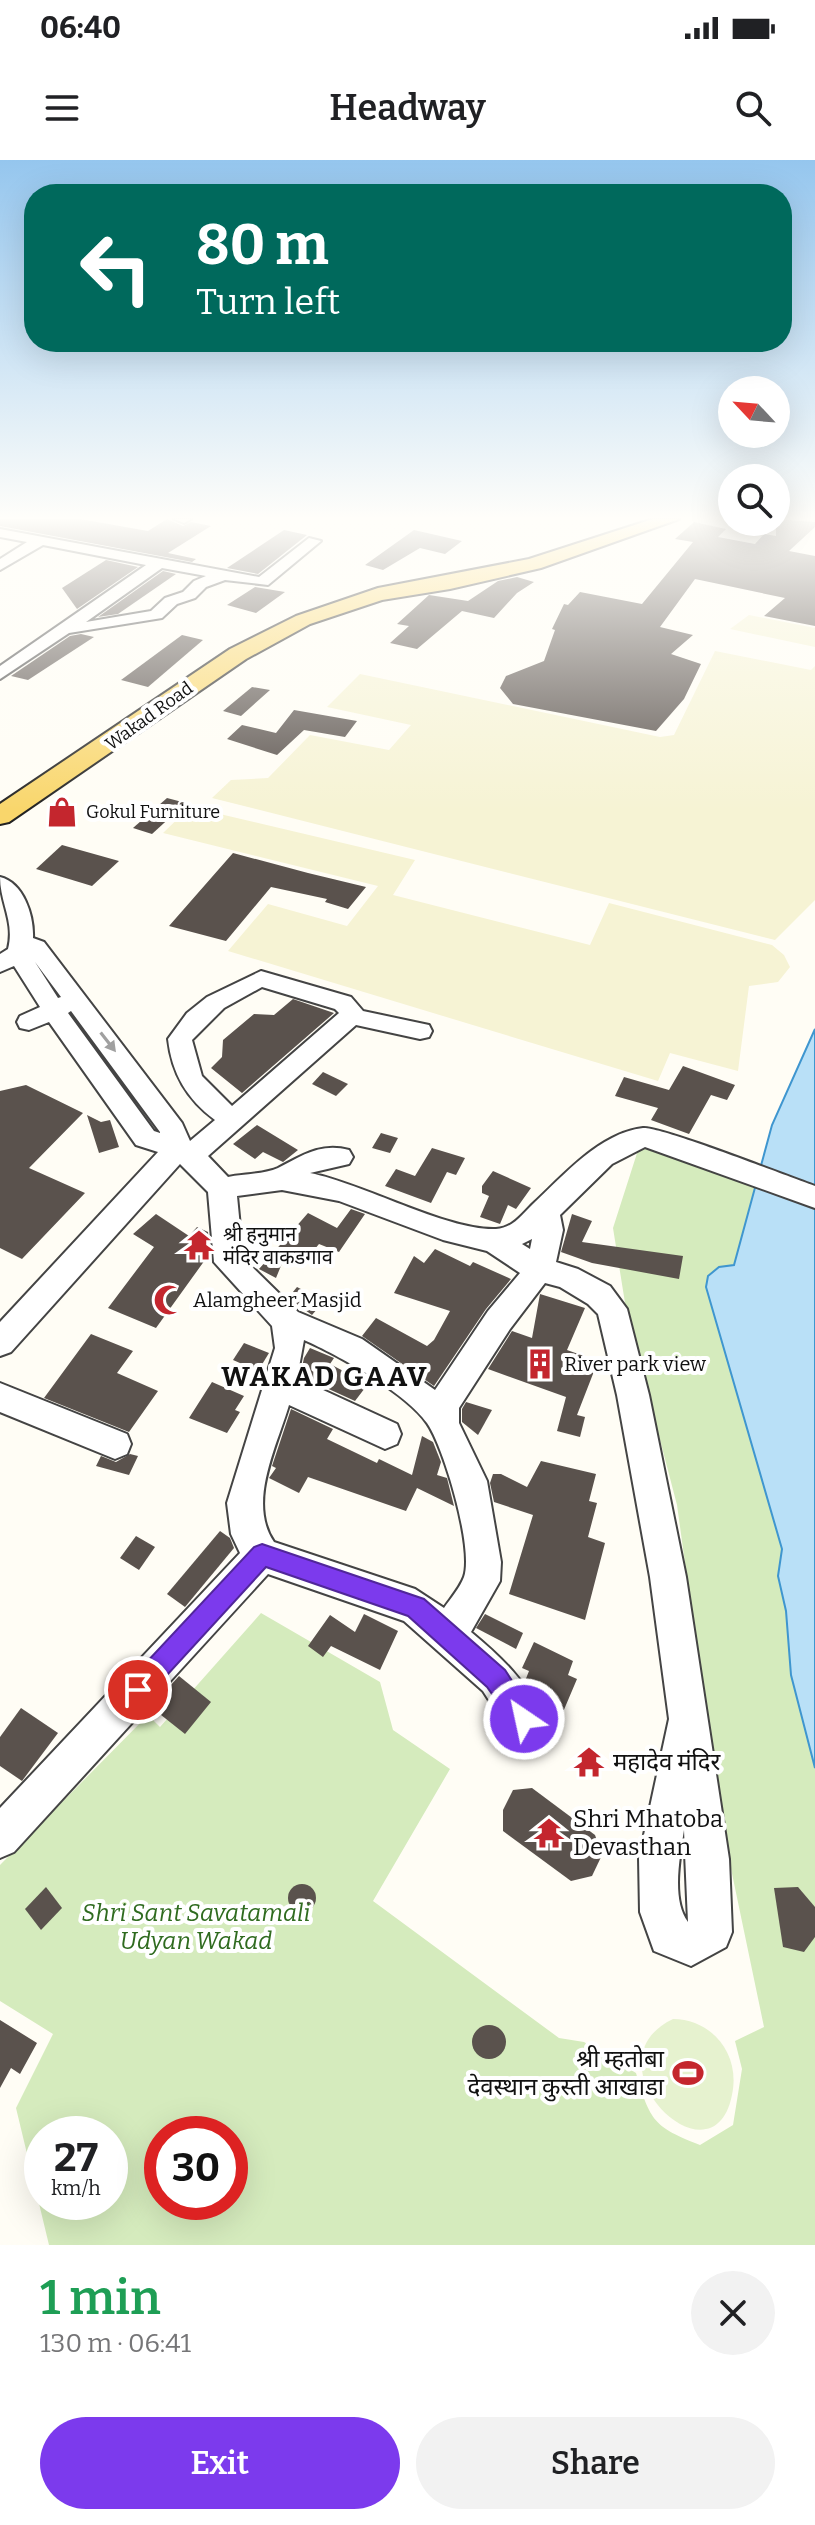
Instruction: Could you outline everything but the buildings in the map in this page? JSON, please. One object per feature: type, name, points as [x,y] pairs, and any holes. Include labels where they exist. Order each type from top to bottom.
[{"type":"main road","name":"Wakad Road","points":[[0,792],[36,776],[224,649],[288,616]]},
{"type":"main road","name":"Wakad Road","points":[[0,816],[227,661],[314,616]]},
{"type":"street","points":[[0,674],[83,616]]},
{"type":"street","points":[[63,630],[148,616]]},
{"type":"street","points":[[0,883],[18,906],[22,920],[13,953],[65,1006],[145,1138],[184,1152],[222,1189],[229,1262],[287,1321],[359,1349],[441,1415],[470,1481],[483,1562],[477,1590],[447,1637]]},
{"type":"street","points":[[0,1343],[184,1152],[233,1120],[351,1016],[351,1010],[343,1003],[269,978],[224,996],[180,1039],[189,1081],[210,1104],[233,1120]]},
{"type":"street","points":[[29,1022],[65,1006]]},
{"type":"street","points":[[351,1016],[420,1031]]},
{"type":"street","points":[[494,1241],[508,1239],[604,1154],[631,1139],[659,1139],[815,1197]]},
{"type":"street","points":[[282,1180],[298,1165],[315,1158],[339,1157]]},
{"type":"street","points":[[222,1189],[282,1180],[368,1199],[418,1220],[494,1241],[539,1270],[568,1277],[599,1295],[612,1309],[633,1395],[668,1577],[708,1859],[711,1932],[691,1945],[669,1936],[660,1916],[658,1874],[688,1720]]},
{"type":"street","points":[[441,1415],[443,1405],[499,1320],[539,1270],[549,1230],[545,1209]]},
{"type":"street","points":[[287,1321],[291,1334],[281,1386],[244,1503],[248,1534],[262,1555],[396,1598],[415,1607],[496,1678],[524,1719]]},
{"type":"street","points":[[281,1386],[385,1434]]},
{"type":"street","points":[[0,1397],[115,1444]]},
{"type":"street","points":[[0,1838],[262,1555]]},
{"type":"shaded area","points":[[747,616],[815,628],[815,647],[730,629]]},
{"type":"shaded area","points":[[715,651],[811,670],[815,666],[815,900],[775,940],[212,798],[231,780],[268,778],[310,735],[389,750],[411,725],[327,707],[360,674],[660,737],[674,735]]},
{"type":"shaded area","points":[[190,807],[415,860],[393,895],[590,945],[609,903],[772,945],[784,955],[790,967],[778,982],[749,986],[738,1071],[670,1053],[658,1081],[228,951],[268,904],[347,926],[378,886],[163,833]]},
{"type":"green space","name":"Shri Sant Savatamali Udyan Wakad","points":[[639,1147],[756,1184],[734,1265],[719,1267],[706,1287],[782,1549],[778,1576],[786,1611],[791,1675],[815,1768],[815,2245],[49,2245],[43,2220],[128,2220],[128,2116],[24,2116],[24,2141],[16,2108],[53,2034],[0,2001],[0,1865],[148,1715],[160,1727],[261,1613],[380,1682],[393,1730],[450,1769],[373,1901],[559,2038],[584,2042],[636,2073],[650,2112],[663,2127],[700,2145],[733,2125],[742,2069],[735,2041],[764,2027],[720,1816],[677,1505],[626,1309],[613,1228]]},
{"type":"green space","name":"श्री म्हतोबा देवस्थान कुस्ती आखाडा","points":[[673,2019],[686,2020],[710,2031],[726,2050],[731,2062],[733,2089],[722,2119],[704,2129],[683,2125],[663,2111],[648,2089],[641,2064],[649,2039]]},
{"type":"water","points":[[815,1029],[815,1768],[791,1675],[786,1611],[778,1576],[782,1549],[706,1287],[708,1276],[719,1267],[734,1265],[772,1125]]},
{"type":"place","name":"Gokul Furniture","points":[[62,812]]},
{"type":"place","name":"श्री हनुमान मंदिर वाकडगाव","points":[[199,1245]]},
{"type":"place","name":"Alamgheer Masjid","points":[[169,1300]]},
{"type":"place","name":"River park view","points":[[540,1364]]},
{"type":"place","name":"महादेव मंदिर","points":[[589,1762]]},
{"type":"place","name":"Shri Mhatoba Devasthan","points":[[549,1833]]},
{"type":"place","name":"श्री म्हतोबा देवस्थान कुस्ती आखाडा","points":[[688,2073]]},
{"type":"district","name":"WAKAD GAAV","points":[[325,1376]]},
{"type":"route","points":[[138,1690],[262,1555],[396,1598],[415,1607],[496,1678],[515,1701],[524,1719]]}]
